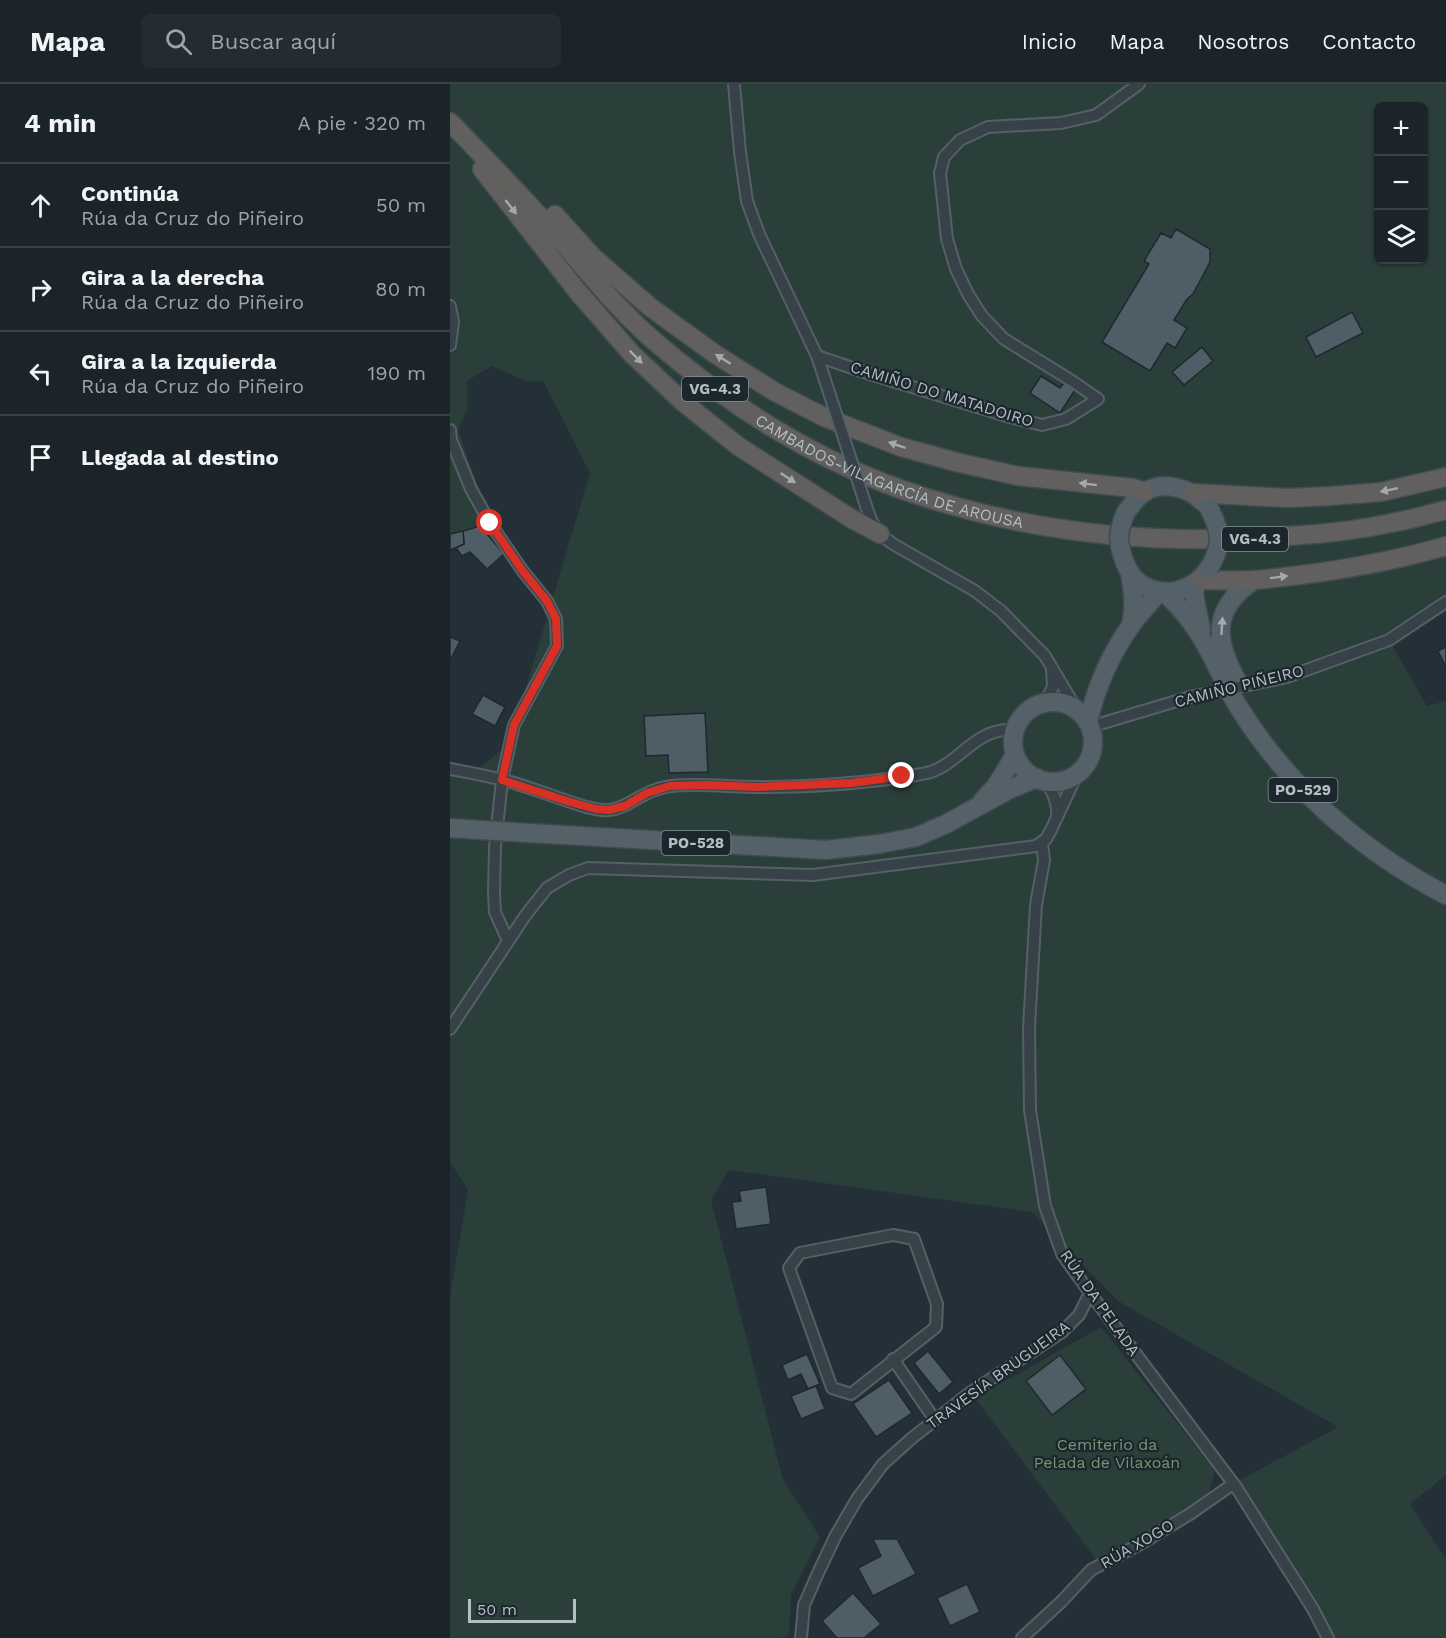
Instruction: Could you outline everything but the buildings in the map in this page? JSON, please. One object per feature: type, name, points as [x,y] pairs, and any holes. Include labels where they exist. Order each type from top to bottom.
[{"type":"highway","points":[[450,116],[486,143],[593,257],[650,307],[715,354],[775,392],[824,417],[901,447],[960,463],[1018,476],[1133,488],[1145,492]]},
{"type":"highway","name":"CAMBADOS-VILAGARCÍA DE AROUSA","points":[[450,122],[544,221],[598,284],[652,339],[712,387],[788,436],[834,460],[902,489],[985,513],[1061,529],[1185,540],[1257,539],[1326,533],[1395,523],[1446,510]]},
{"type":"highway","points":[[450,127],[578,292],[632,354],[683,402],[738,446],[852,519],[880,534]]},
{"type":"highway","points":[[1193,493],[1288,498],[1330,496],[1381,492],[1446,477]]},
{"type":"highway","points":[[1202,577],[1254,580],[1363,566],[1446,546]]},
{"type":"main road","points":[[1127,568],[1138,582],[1162,592],[1182,590],[1202,577],[1215,558],[1220,541],[1217,524],[1209,508],[1193,493],[1182,488],[1156,487],[1135,500],[1126,512],[1119,527],[1118,538],[1134,596],[1131,626]]},
{"type":"main road","name":"PO-529","points":[[1202,577],[1194,595],[1204,642]]},
{"type":"main road","points":[[1254,580],[1229,601],[1222,616],[1221,640],[1228,665],[1262,722],[1287,757],[1302,789]]},
{"type":"main road","points":[[1072,711],[1093,744],[1089,760],[1078,772],[1066,780],[1059,781],[1041,779],[1023,769],[1013,747],[1018,722],[1029,709],[1072,711],[1093,700],[1109,663],[1131,626],[1162,592]]},
{"type":"main road","name":"PO-529","points":[[1162,592],[1178,605],[1204,642],[1222,678],[1254,731],[1302,789],[1328,814],[1393,864],[1446,895]]},
{"type":"main road","points":[[1072,711],[1085,690],[1109,663]]},
{"type":"main road","name":"PO-528","points":[[965,814],[996,786],[1015,755]]},
{"type":"main road","name":"PO-528","points":[[450,828],[826,850],[916,837],[946,824],[1011,789],[1041,779]]},
{"type":"street","points":[[734,84],[747,201],[759,234],[817,356],[872,522],[880,534],[893,544],[975,591],[1001,611],[1039,650],[1052,668],[1072,711]]},
{"type":"street","name":"CAMIÑO DO MATADOIRO","points":[[817,356],[1042,425],[1066,419],[1098,399],[1004,339],[982,316],[956,269],[947,239],[940,173],[944,158],[960,140],[987,128],[1061,123],[1096,115],[1139,84]]},
{"type":"street","points":[[450,306],[453,322],[450,345]]},
{"type":"street","points":[[450,430],[451,440],[471,489],[490,523],[522,570],[547,601],[556,619],[557,646],[514,725],[502,780],[495,847],[494,893],[495,912],[508,941]]},
{"type":"street","name":"CAMIÑO PIÑEIRO","points":[[1072,711],[1103,723],[1190,697],[1287,677],[1389,640],[1446,602]]},
{"type":"street","points":[[1052,668],[1053,687],[1072,711]]},
{"type":"street","points":[[450,769],[502,780],[570,802],[609,810],[625,806],[647,793],[670,786],[758,787],[852,783],[926,774],[948,763],[981,737],[1005,729],[1015,730]]},
{"type":"street","points":[[450,1029],[525,916],[547,888],[569,875],[588,868],[813,875],[1024,849],[1042,843],[1051,830],[1078,772]]},
{"type":"street","points":[[1041,779],[1053,793],[1058,809],[1057,817]]},
{"type":"street","name":"RÚA DA PELADA","points":[[1042,843],[1044,860],[1036,905],[1029,1028],[1030,1110],[1045,1206],[1062,1254],[1233,1484],[1313,1608],[1328,1638]]},
{"type":"street","points":[[893,1235],[914,1239],[937,1304],[936,1327],[893,1359],[851,1394],[832,1388],[789,1268],[800,1253],[893,1235]]},
{"type":"street","name":"TRAVESÍA BRUGUEIRA","points":[[801,1638],[804,1605],[836,1535],[857,1499],[883,1464],[971,1392],[1062,1332],[1080,1315],[1090,1293]]},
{"type":"street","points":[[893,1359],[935,1420]]},
{"type":"street","name":"RÚA XOGO","points":[[1022,1638],[1091,1570],[1190,1514],[1233,1484]]},
{"type":"green space","points":[[450,84],[1446,84],[1446,604],[1389,640],[1427,706],[1446,701],[1446,1475],[1410,1504],[1446,1560],[1446,1638],[1323,1638],[1233,1484],[1338,1427],[1118,1301],[1032,1212],[729,1170],[711,1200],[783,1480],[820,1537],[791,1595],[789,1635],[781,1638],[450,1638],[450,1297],[468,1190],[450,1162],[450,769],[470,776],[509,744],[590,473],[543,381],[529,382],[492,366],[467,381],[467,409],[458,429],[490,523],[450,534]]},
{"type":"green space","name":"Cemiterio da Pelada de Vilaxoán","points":[[1101,1327],[1215,1471],[1208,1495],[1098,1562],[975,1398]]},
{"type":"route","points":[[490,523],[522,570],[547,601],[556,619],[557,646],[514,725],[502,780],[570,802],[609,810],[625,806],[647,793],[670,786],[758,787],[852,783],[902,776]]}]
